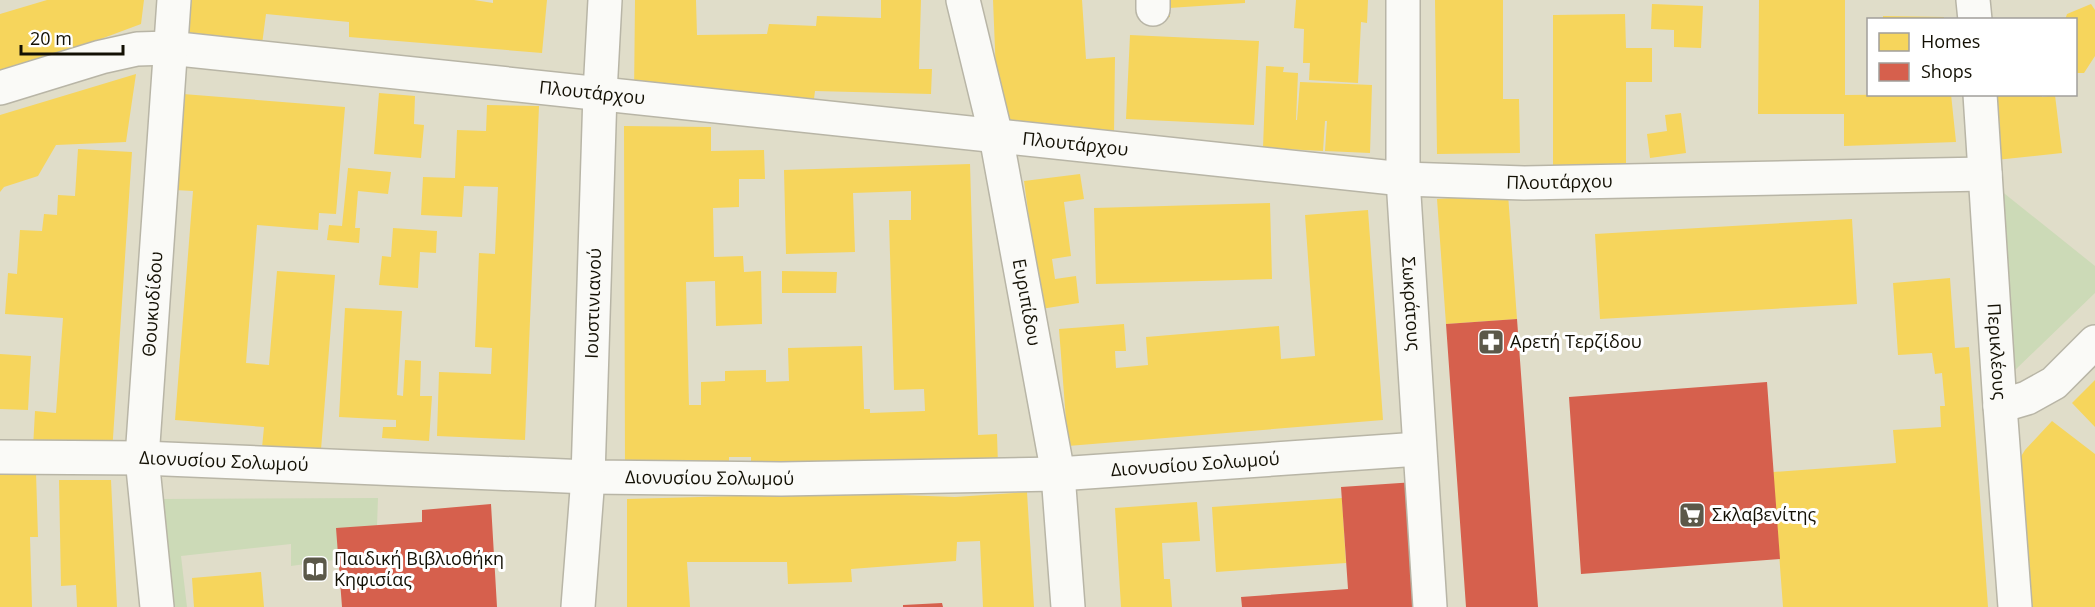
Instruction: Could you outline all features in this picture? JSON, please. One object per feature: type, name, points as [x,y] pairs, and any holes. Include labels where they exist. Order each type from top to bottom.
[{"type":"street","name":"Θουκυδίδου","points":[[157,607],[142,458],[174,0]]},
{"type":"street","name":"Ιουστινιανού","points":[[578,607],[588,477],[605,0]]},
{"type":"street","name":"Ευριπίδου","points":[[963,0],[996,136],[1058,474],[1068,607]]},
{"type":"street","name":"Σωκράτους","points":[[1402,0],[1403,179],[1430,607]]},
{"type":"street","points":[[1973,0],[1975,18]]},
{"type":"street","name":"Πλουτάρχου","points":[[0,88],[101,57],[137,49],[169,48],[1403,179],[1524,183],[1985,174]]},
{"type":"street","name":"Περικλέους","points":[[1980,96],[2015,607]]},
{"type":"street","points":[[2000,406],[2027,398],[2054,383],[2095,342]]},
{"type":"street","name":"Διονυσίου Σολωμού","points":[[0,456],[142,458],[588,477],[781,479],[1058,474],[1419,449]]},
{"type":"green space","points":[[2000,190],[2095,266],[2095,293],[2014,371]]},
{"type":"green space","points":[[378,498],[376,554],[291,566],[291,544],[181,556],[187,607],[163,607],[158,499]]},
{"type":"building: Homes","points":[[47,0],[144,0],[141,24],[82,46],[0,71],[0,14]]},
{"type":"building: Homes","points":[[184,0],[474,0],[493,3],[493,0],[547,0],[542,53],[349,37],[349,22],[266,14],[261,52],[180,43]]},
{"type":"building: Homes","points":[[635,0],[696,0],[697,35],[767,34],[769,24],[816,26],[817,16],[881,18],[881,0],[921,0],[919,69],[932,69],[931,94],[815,91],[814,99],[767,95],[634,96]]},
{"type":"building: Homes","points":[[993,0],[1082,0],[1086,59],[1115,57],[1114,134],[998,123]]},
{"type":"building: Homes","points":[[1161,0],[1245,0],[1245,3],[1169,8],[1170,17],[1162,18]]},
{"type":"building: Homes","points":[[1296,0],[1368,0],[1367,23],[1361,22],[1358,83],[1309,80],[1310,63],[1303,63],[1304,29],[1294,28]]},
{"type":"building: Homes","points":[[1435,0],[1503,0],[1503,99],[1519,99],[1520,153],[1437,154]]},
{"type":"building: Homes","points":[[1759,0],[1845,0],[1845,95],[1951,96],[1956,142],[1844,146],[1844,114],[1758,114]]},
{"type":"building: Homes","points":[[1652,4],[1703,6],[1701,48],[1674,47],[1674,30],[1651,29]]},
{"type":"building: Homes","points":[[2091,4],[2095,10],[2095,56],[2084,73],[2077,73],[2077,18],[2066,18],[2067,14]]},
{"type":"building: Homes","points":[[1625,14],[1626,48],[1652,48],[1652,82],[1626,82],[1626,175],[1553,176],[1553,15]]},
{"type":"building: Homes","points":[[1883,16],[1944,17],[1944,18],[1883,18]]},
{"type":"building: Homes","points":[[1130,35],[1259,41],[1254,125],[1126,119]]},
{"type":"building: Homes","points":[[1266,66],[1284,67],[1283,72],[1298,73],[1296,120],[1300,82],[1372,85],[1370,153],[1325,151],[1327,121],[1325,121],[1323,151],[1263,148]]},
{"type":"building: Homes","points":[[136,74],[126,142],[56,145],[38,176],[4,187],[0,192],[0,115]]},
{"type":"building: Homes","points":[[379,93],[415,96],[414,124],[424,125],[421,158],[374,154]]},
{"type":"building: Homes","points":[[183,94],[345,107],[336,214],[319,213],[318,230],[257,225],[246,363],[269,365],[277,271],[335,275],[320,462],[261,458],[264,427],[175,420],[193,191],[175,190]]},
{"type":"building: Homes","points":[[1989,96],[2055,96],[2062,153],[1996,160]]},
{"type":"building: Homes","points":[[487,105],[539,106],[525,440],[437,436],[439,372],[491,374],[492,348],[475,347],[479,253],[495,254],[498,187],[464,186],[462,217],[421,215],[423,177],[455,178],[457,130],[486,131]]},
{"type":"building: Homes","points":[[1681,113],[1686,153],[1650,158],[1647,134],[1667,131],[1665,115]]},
{"type":"building: Homes","points":[[624,126],[711,127],[711,151],[764,150],[765,179],[739,179],[739,207],[713,208],[714,257],[743,256],[744,272],[761,271],[762,324],[716,326],[715,281],[686,282],[689,405],[701,405],[701,382],[725,381],[725,371],[766,370],[766,382],[789,381],[788,348],[862,346],[864,409],[870,409],[870,413],[925,411],[924,389],[894,390],[889,220],[911,220],[911,191],[853,193],[855,252],[786,254],[784,170],[970,164],[978,435],[997,434],[998,466],[751,473],[751,457],[729,457],[729,466],[625,468]]},
{"type":"building: Homes","points":[[78,149],[132,152],[112,453],[33,448],[35,411],[56,413],[63,318],[5,314],[8,273],[17,274],[20,230],[42,231],[44,214],[57,215],[58,195],[75,196]]},
{"type":"building: Homes","points":[[348,168],[391,172],[388,194],[358,191],[355,228],[360,228],[359,243],[327,240],[329,225],[342,226]]},
{"type":"building: Homes","points":[[1080,174],[1084,199],[1064,202],[1071,256],[1052,259],[1055,279],[1076,276],[1079,303],[1041,309],[1024,181]]},
{"type":"building: Homes","points":[[1508,194],[1517,319],[1446,324],[1437,199]]},
{"type":"building: Homes","points":[[1270,203],[1272,279],[1096,284],[1094,208]]},
{"type":"building: Homes","points":[[1368,210],[1383,420],[1068,446],[1059,329],[1124,324],[1126,351],[1115,351],[1116,368],[1148,365],[1146,337],[1279,326],[1281,359],[1315,356],[1305,215]]},
{"type":"building: Homes","points":[[1852,219],[1857,304],[1600,319],[1595,234]]},
{"type":"building: Homes","points":[[393,228],[437,231],[436,253],[420,252],[418,288],[379,285],[382,256],[391,257]]},
{"type":"building: Homes","points":[[782,271],[837,272],[836,293],[782,293]]},
{"type":"building: Homes","points":[[1950,278],[1955,348],[1969,347],[1988,607],[1783,607],[1773,472],[1896,463],[1893,430],[1941,427],[1940,406],[1945,406],[1942,373],[1935,374],[1932,353],[1898,355],[1893,283]]},
{"type":"building: Homes","points":[[345,308],[402,311],[397,395],[403,396],[405,360],[421,361],[420,396],[432,396],[429,441],[382,438],[383,427],[396,427],[396,420],[339,417]]},
{"type":"building: Homes","points":[[0,354],[31,356],[28,410],[0,409]]},
{"type":"building: Homes","points":[[2095,380],[2095,427],[2072,403]]},
{"type":"building: Homes","points":[[2052,421],[2095,454],[2095,607],[2026,607],[2020,458]]},
{"type":"building: Homes","points":[[36,472],[38,537],[30,537],[32,607],[0,607],[0,473]]},
{"type":"building: Homes","points":[[59,480],[111,480],[117,607],[77,607],[76,585],[61,586]]},
{"type":"building: Homes","points":[[1027,492],[1034,607],[983,607],[980,541],[957,542],[956,561],[851,569],[852,582],[788,584],[787,562],[687,562],[690,607],[627,607],[627,499],[846,493],[955,497]]},
{"type":"building: Homes","points":[[1342,498],[1346,563],[1216,572],[1212,507]]},
{"type":"building: Homes","points":[[1197,502],[1200,541],[1162,543],[1164,579],[1170,579],[1172,607],[1121,607],[1115,508]]},
{"type":"building: Homes","points":[[261,572],[264,607],[194,607],[192,578]]},
{"type":"building: Shops","points":[[1517,319],[1538,607],[1466,607],[1446,324]]},
{"type":"building: Shops","points":[[1767,382],[1780,559],[1581,574],[1569,397]]},
{"type":"building: Shops","points":[[1415,482],[1423,607],[1242,607],[1241,597],[1348,589],[1341,487]]},
{"type":"building: Shops","points":[[491,504],[497,607],[342,607],[336,528],[422,522],[422,510]]},
{"type":"building: Shops","points":[[942,603],[943,607],[903,607],[903,605]]},
{"type":"place","name":"Αρετή Τερζίδου","points":[[1491,342]]},
{"type":"place","name":"Σκλαβενίτης","points":[[1692,515]]},
{"type":"place","name":"Παιδική Βιβλιοθήκη Κηφισίας","points":[[315,569]]}]
